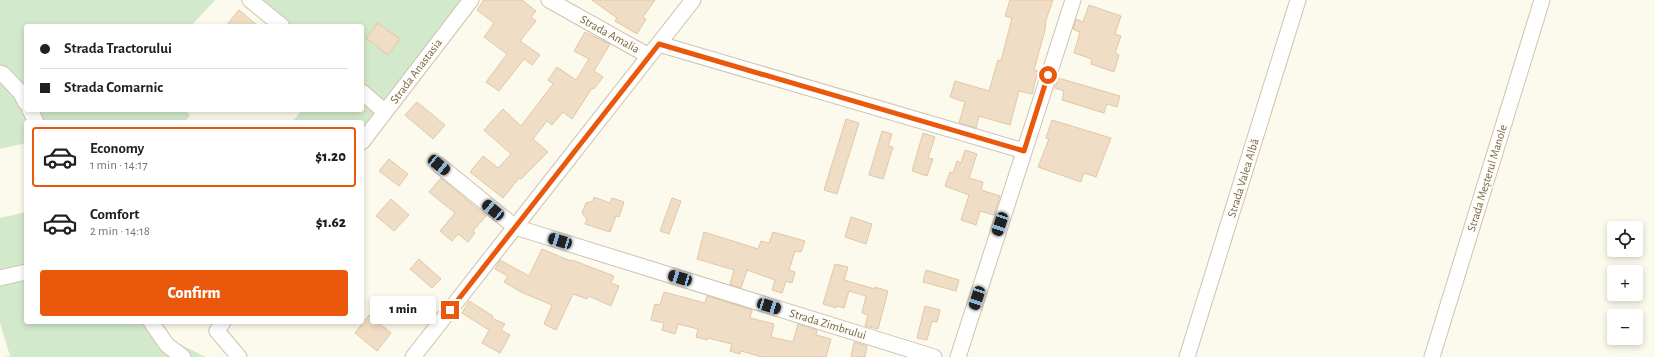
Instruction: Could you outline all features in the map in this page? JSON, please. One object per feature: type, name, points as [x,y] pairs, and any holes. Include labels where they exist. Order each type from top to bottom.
[{"type":"street","points":[[250,0],[280,24]]},
{"type":"street","name":"Strada Anastasia","points":[[364,139],[471,0]]},
{"type":"street","name":"Strada Amalia","points":[[549,0],[654,50],[1024,151]]},
{"type":"street","points":[[413,357],[693,0]]},
{"type":"street","points":[[958,357],[1073,0]]},
{"type":"street","name":"Strada Valea Albă","points":[[1188,357],[1298,0]]},
{"type":"street","name":"Strada Meșterul Manole","points":[[1432,357],[1542,0]]},
{"type":"street","points":[[2,74],[20,92],[24,99]]},
{"type":"street","points":[[364,94],[385,112]]},
{"type":"street","points":[[439,165],[515,227]]},
{"type":"street","name":"Strada Zimbrului","points":[[515,227],[934,357]]},
{"type":"street","points":[[0,278],[24,272]]},
{"type":"street","points":[[152,324],[167,345],[183,357]]},
{"type":"street","points":[[220,326],[238,357]]},
{"type":"green space","points":[[0,0],[215,0],[193,24],[24,24],[24,112],[187,112],[190,115],[186,120],[24,120],[24,143],[0,149]]},
{"type":"green space","points":[[241,0],[464,0],[364,131],[364,120],[294,120],[300,112],[364,112],[364,24],[270,24]]},
{"type":"green space","points":[[24,212],[24,324],[162,324],[175,342],[206,357],[4,357],[10,356],[0,323],[0,218]]},
{"type":"building","points":[[484,0],[522,0],[536,11],[531,17],[536,21],[520,41],[540,55],[532,65],[524,59],[499,91],[486,82],[507,54],[484,37],[494,23],[477,10]]},
{"type":"building","points":[[592,0],[655,0],[643,17],[646,19],[637,34],[615,21],[617,18]]},
{"type":"building","points":[[1010,0],[1053,0],[1046,20],[1045,30],[1034,70],[1038,71],[1032,94],[1019,91],[1010,125],[979,116],[976,128],[959,123],[965,102],[950,97],[955,81],[989,91],[998,60],[1001,61],[1012,18],[1005,16]]},
{"type":"building","points":[[1089,5],[1121,16],[1115,34],[1121,36],[1115,53],[1119,55],[1114,72],[1091,64],[1092,59],[1074,53],[1080,32],[1073,29],[1076,19],[1083,22]]},
{"type":"building","points":[[239,10],[256,24],[228,24]]},
{"type":"building","points":[[378,23],[400,39],[388,55],[366,38]]},
{"type":"building","points":[[585,32],[610,44],[594,71],[603,77],[594,89],[592,88],[572,119],[563,112],[552,125],[547,121],[533,139],[548,152],[521,179],[519,178],[503,198],[470,172],[483,156],[498,168],[511,154],[484,130],[503,109],[521,126],[553,84],[548,80],[557,67],[576,80],[589,59],[574,51]]},
{"type":"building","points":[[1058,78],[1120,96],[1117,107],[1107,104],[1104,113],[1062,100],[1064,91],[1055,88]]},
{"type":"building","points":[[417,102],[445,125],[433,139],[405,115]]},
{"type":"building","points":[[846,119],[859,123],[837,194],[824,190]]},
{"type":"building","points":[[1052,120],[1111,138],[1096,177],[1084,173],[1081,182],[1038,167],[1049,139],[1046,138]]},
{"type":"building","points":[[882,131],[892,134],[888,146],[893,147],[883,179],[869,175]]},
{"type":"building","points":[[923,133],[935,137],[928,158],[933,159],[927,176],[912,171]]},
{"type":"building","points":[[965,150],[977,154],[969,178],[983,182],[981,190],[1000,196],[994,215],[980,211],[976,225],[961,220],[969,195],[945,186],[950,172],[953,173],[957,161],[961,163]]},
{"type":"building","points":[[389,159],[408,174],[399,186],[379,171]]},
{"type":"building","points":[[441,178],[486,216],[473,231],[475,233],[468,242],[458,234],[452,241],[440,231],[455,213],[429,192]]},
{"type":"building","points":[[594,197],[610,203],[612,198],[624,202],[619,217],[616,216],[610,232],[585,224],[587,219],[582,213],[586,203],[593,201]]},
{"type":"building","points":[[672,198],[681,201],[669,234],[660,231]]},
{"type":"building","points":[[391,199],[409,215],[394,231],[376,216]]},
{"type":"building","points":[[851,217],[872,224],[866,244],[845,237]]},
{"type":"building","points":[[704,232],[758,249],[761,241],[769,243],[773,232],[805,241],[801,252],[795,251],[789,270],[795,272],[792,283],[786,281],[782,293],[772,290],[775,280],[747,270],[741,288],[730,284],[734,270],[697,259]]},
{"type":"building","points":[[542,249],[614,276],[611,283],[619,286],[611,306],[589,296],[587,299],[573,294],[556,330],[544,324],[552,305],[521,292],[504,282],[508,276],[495,269],[500,260],[529,276]]},
{"type":"building","points":[[419,259],[441,279],[432,288],[410,269]]},
{"type":"building","points":[[835,264],[848,267],[844,280],[875,289],[875,287],[888,291],[878,329],[865,326],[868,315],[862,313],[866,296],[849,291],[844,308],[837,306],[836,308],[823,304]]},
{"type":"building","points":[[926,270],[959,280],[956,291],[923,282]]},
{"type":"building","points":[[664,292],[705,303],[707,296],[752,310],[750,318],[774,324],[771,337],[793,342],[798,324],[817,330],[816,335],[831,339],[826,357],[762,357],[741,351],[740,354],[730,351],[732,344],[708,338],[707,340],[696,337],[698,329],[678,324],[675,334],[662,330],[664,323],[651,320],[655,304],[660,305]]},
{"type":"building","points":[[469,301],[493,316],[492,318],[505,324],[501,330],[510,335],[500,353],[482,343],[489,330],[462,313]]},
{"type":"building","points":[[925,306],[940,310],[937,322],[932,321],[927,340],[917,338]]},
{"type":"building","points":[[369,315],[391,333],[377,351],[355,333],[362,324],[364,324],[364,321]]},
{"type":"building","points":[[854,342],[867,346],[865,357],[851,357]]},
{"type":"route","points":[[450,310],[659,44],[1024,151],[1048,75]]}]
